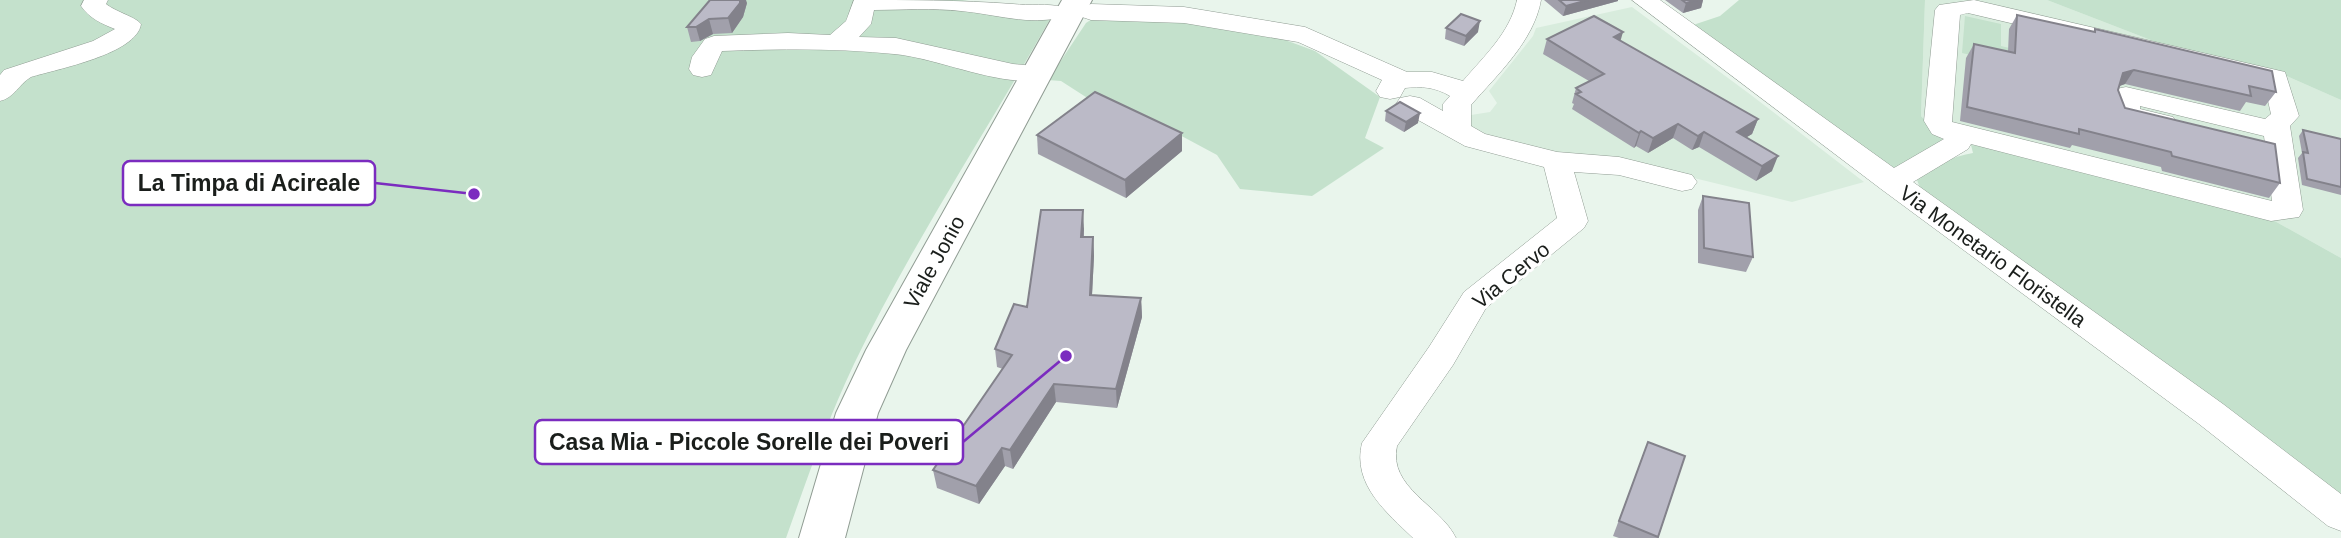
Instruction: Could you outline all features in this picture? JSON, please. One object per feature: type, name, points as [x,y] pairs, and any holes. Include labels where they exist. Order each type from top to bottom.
[{"type":"main road","name":"Viale Jonio","points":[[821,538],[857,413],[880,363],[1037,72],[1076,12]]},
{"type":"street","points":[[0,93],[13,76],[22,71],[102,47],[127,32],[128,24],[110,19],[93,6],[96,0]]},
{"type":"street","points":[[1010,0],[1020,0]]},
{"type":"street","points":[[1187,0],[1224,8],[1305,35],[1357,60],[1401,91],[1456,103]]},
{"type":"street","points":[[1456,103],[1509,44],[1522,25],[1529,0]]},
{"type":"street","name":"Via Monetario Floristella","points":[[1644,0],[2211,414],[2341,514]]},
{"type":"street","points":[[835,44],[858,24],[864,3],[960,3],[1015,12],[1184,15],[1305,35]]},
{"type":"street","points":[[1891,182],[1954,140],[2271,211],[2288,210],[2276,123],[2286,116],[2276,78],[1968,6],[1948,10],[1938,121],[1954,140]]},
{"type":"street","points":[[702,69],[705,57],[714,44],[788,41],[896,46],[1013,72],[1037,72]]},
{"type":"street","points":[[1401,91],[1456,103]]},
{"type":"street","points":[[1456,103],[1475,140],[1557,161],[1619,166],[1682,182]]},
{"type":"street","name":"Via Cervo","points":[[1437,538],[1402,507],[1377,469],[1374,456],[1475,300],[1563,233],[1573,221],[1557,161]]},
{"type":"shaded area","points":[[0,0],[962,0],[1054,12],[900,275],[854,364],[818,450],[786,538],[0,538]]},
{"type":"shaded area","points":[[1739,0],[1925,0],[1921,116],[1944,141],[1906,167],[1892,167],[1693,25],[1720,16]]},
{"type":"shaded area","points":[[1925,0],[2047,0],[2174,49],[2275,71],[2341,100],[2341,258],[2255,210],[2007,151],[1944,141],[1921,116]]},
{"type":"shaded area","points":[[2047,0],[2341,0],[2341,100],[2275,71],[2174,49]]},
{"type":"shaded area","points":[[1632,7],[1864,182],[1792,202],[1698,179],[1475,138],[1466,123],[1471,115],[1490,112],[1497,103],[1489,91],[1533,36],[1536,28]]},
{"type":"shaded area","points":[[1098,15],[1133,15],[1277,37],[1315,51],[1380,97],[1365,138],[1384,148],[1312,196],[1240,189],[1217,155],[1135,111],[1103,108],[1061,81],[1048,80],[1086,23]]},
{"type":"shaded area","points":[[1965,16],[2001,24],[2001,46],[2064,61],[2063,77],[1962,53]]},
{"type":"shaded area","points":[[1971,145],[2007,151],[2255,210],[2341,258],[2341,494],[1920,188],[1917,180],[1922,175],[1943,162],[1973,153]]},
{"type":"building","points":[[710,0],[740,0],[740,3],[728,18],[709,19],[696,27],[687,27]]},
{"type":"building","points":[[1559,0],[1588,0],[1566,6]]},
{"type":"building","points":[[1461,14],[1480,21],[1466,36],[1446,28]]},
{"type":"building","points":[[2017,15],[2095,32],[2095,29],[2272,71],[2276,92],[2249,86],[2251,96],[2134,70],[2123,73],[2118,90],[2125,108],[2275,144],[2280,183],[2079,129],[2079,134],[1967,107],[1974,44],[2015,53]]},
{"type":"building","points":[[1594,16],[1623,32],[1614,37],[1758,119],[1737,132],[1778,156],[1762,166],[1704,132],[1698,136],[1678,124],[1653,138],[1641,131],[1639,133],[1576,94],[1581,92],[1576,88],[1604,74],[1547,39]]},
{"type":"building","points":[[1095,92],[1182,133],[1125,180],[1037,135]]},
{"type":"building","points":[[1400,102],[1420,113],[1406,122],[1386,111]]},
{"type":"building","points":[[2303,130],[2341,139],[2341,187],[2307,179],[2303,152],[2308,153]]},
{"type":"building","points":[[1703,196],[1749,203],[1753,257],[1704,248]]},
{"type":"building","points":[[1041,210],[1083,210],[1081,237],[1093,237],[1090,295],[1141,298],[1116,389],[1054,384],[1010,450],[1002,448],[976,486],[933,470],[1012,355],[995,349],[1014,304],[1027,307]]},
{"type":"building","points":[[1648,442],[1685,456],[1658,537],[1619,521]]},
{"type":"place","name":"La Timpa di Acireale","points":[[474,194]]},
{"type":"place","name":"Casa Mia - Piccole Sorelle dei Poveri","points":[[1066,356]]}]
